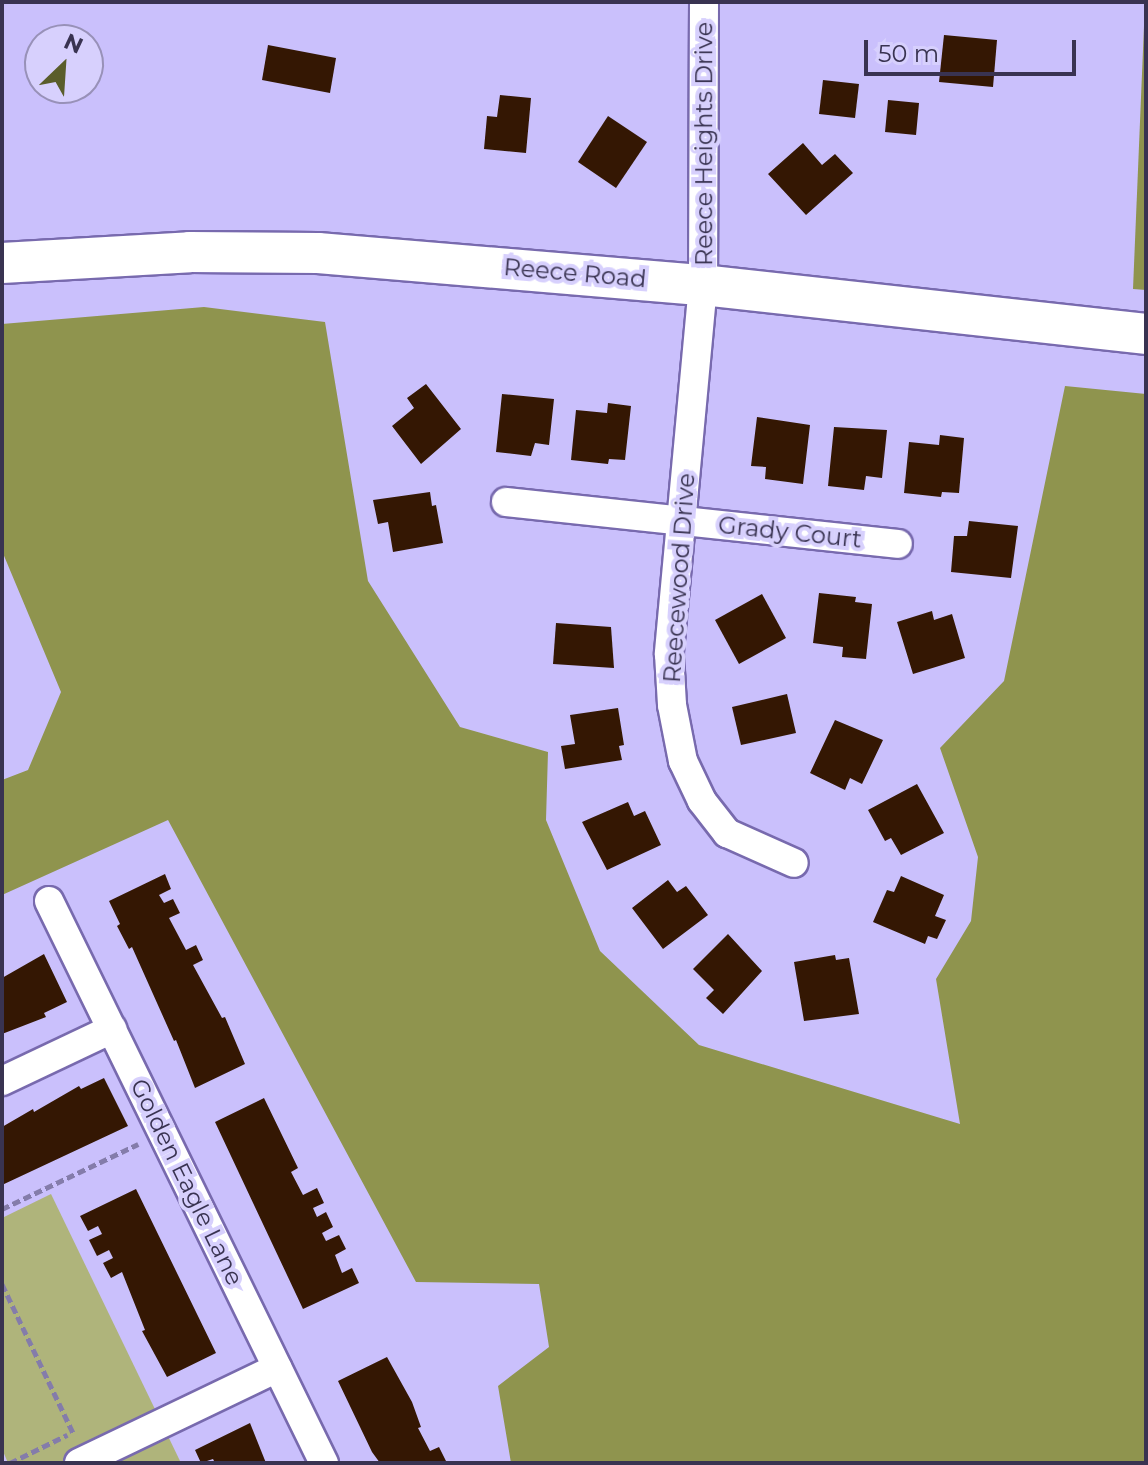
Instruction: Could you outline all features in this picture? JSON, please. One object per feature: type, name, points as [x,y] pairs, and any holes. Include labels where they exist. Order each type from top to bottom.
[{"type":"main road","name":"Reece Road","points":[[2,263],[190,252],[318,253],[703,285],[1146,334]]},
{"type":"street","name":"Reece Heights Drive","points":[[703,285],[704,2]]},
{"type":"street","name":"Reecewood Drive","points":[[703,285],[669,654],[672,705],[683,761],[702,801],[727,833],[794,863]]},
{"type":"street","name":"Grady Court","points":[[506,502],[898,544]]},
{"type":"street","name":"Golden Eagle Lane","points":[[49,901],[324,1463]]},
{"type":"street","points":[[2,1081],[112,1029]]},
{"type":"street","points":[[79,1463],[277,1368]]},
{"type":"path","points":[[2,1209],[150,1139]]},
{"type":"path","points":[[2,1284],[73,1433]]},
{"type":"green space","points":[[1146,2],[1146,290],[1133,289]]},
{"type":"green space","points":[[204,307],[325,322],[368,581],[460,727],[548,752],[546,820],[600,951],[699,1045],[960,1124],[936,979],[971,921],[978,857],[940,748],[1004,681],[1065,386],[1146,394],[1146,1463],[511,1463],[498,1386],[549,1347],[539,1284],[416,1282],[168,820],[2,895],[2,780],[28,770],[61,692],[2,551],[2,324]]},
{"type":"green space","points":[[51,1194],[181,1463],[8,1463],[2,1449],[2,1218]]},
{"type":"building","points":[[944,35],[997,40],[993,87],[939,82]]},
{"type":"building","points":[[268,45],[336,58],[330,93],[262,80]]},
{"type":"building","points":[[823,80],[859,84],[855,118],[819,114]]},
{"type":"building","points":[[500,95],[531,98],[526,153],[484,149],[487,116],[497,117]]},
{"type":"building","points":[[888,100],[919,103],[916,135],[885,132]]},
{"type":"building","points":[[608,116],[647,142],[616,188],[578,162]]},
{"type":"building","points":[[803,143],[822,165],[835,154],[853,173],[806,215],[768,174]]},
{"type":"building","points":[[426,384],[461,429],[421,464],[392,426],[414,408],[407,398]]},
{"type":"building","points":[[502,394],[554,399],[549,445],[535,443],[531,456],[496,452]]},
{"type":"building","points":[[608,403],[631,406],[625,460],[609,459],[608,464],[571,460],[576,410],[607,413]]},
{"type":"building","points":[[757,417],[810,425],[803,484],[765,479],[766,467],[751,466]]},
{"type":"building","points":[[834,427],[887,430],[882,478],[866,476],[864,490],[828,486]]},
{"type":"building","points":[[940,435],[964,438],[959,493],[942,492],[941,497],[904,493],[909,442],[939,445]]},
{"type":"building","points":[[430,492],[432,506],[436,505],[443,543],[393,552],[388,522],[378,524],[373,500]]},
{"type":"building","points":[[969,521],[1018,526],[1011,578],[951,572],[954,536],[967,536]]},
{"type":"building","points":[[819,593],[856,597],[855,602],[872,604],[866,659],[842,657],[843,647],[813,643]]},
{"type":"building","points":[[762,594],[786,638],[739,664],[715,620]]},
{"type":"building","points":[[932,611],[934,620],[952,614],[965,658],[913,674],[897,622]]},
{"type":"building","points":[[556,623],[611,627],[614,668],[553,664]]},
{"type":"building","points":[[787,694],[796,733],[741,745],[732,707]]},
{"type":"building","points":[[618,708],[624,745],[619,746],[622,760],[565,769],[561,746],[575,744],[570,715]]},
{"type":"building","points":[[835,720],[883,740],[862,784],[850,778],[845,790],[810,773]]},
{"type":"building","points":[[917,784],[944,833],[901,855],[891,838],[885,841],[868,810]]},
{"type":"building","points":[[628,802],[634,816],[645,811],[661,845],[607,870],[582,822]]},
{"type":"building","points":[[165,874],[171,889],[159,895],[164,903],[173,899],[180,913],[169,918],[186,950],[196,945],[203,960],[193,965],[222,1018],[225,1017],[245,1064],[195,1088],[132,947],[129,949],[117,926],[120,924],[109,901]]},
{"type":"building","points":[[901,876],[944,895],[935,916],[946,920],[937,939],[928,936],[925,944],[873,922],[887,890],[894,892]]},
{"type":"building","points":[[668,880],[677,892],[686,886],[708,915],[663,949],[632,908]]},
{"type":"building","points":[[728,934],[762,971],[723,1014],[706,998],[714,990],[693,969]]},
{"type":"building","points":[[44,954],[67,1002],[44,1013],[46,1017],[2,1034],[2,978]]},
{"type":"building","points":[[835,955],[836,960],[849,958],[859,1014],[804,1021],[794,962]]},
{"type":"building","points":[[104,1078],[128,1126],[2,1185],[2,1127],[79,1086],[81,1089]]},
{"type":"building","points":[[264,1098],[298,1168],[291,1172],[303,1195],[317,1188],[324,1203],[313,1208],[317,1217],[326,1212],[333,1227],[322,1233],[326,1241],[339,1235],[346,1249],[335,1255],[342,1273],[352,1268],[359,1283],[303,1309],[215,1122]]},
{"type":"building","points":[[136,1189],[216,1353],[167,1377],[142,1331],[145,1330],[122,1272],[111,1278],[103,1263],[113,1258],[109,1250],[97,1256],[89,1240],[102,1234],[98,1226],[88,1231],[80,1216]]},
{"type":"building","points":[[387,1357],[412,1402],[421,1427],[418,1428],[430,1451],[439,1447],[446,1461],[380,1463],[372,1452],[338,1381]]},
{"type":"building","points":[[250,1423],[266,1463],[215,1463],[213,1459],[201,1463],[195,1450]]}]
